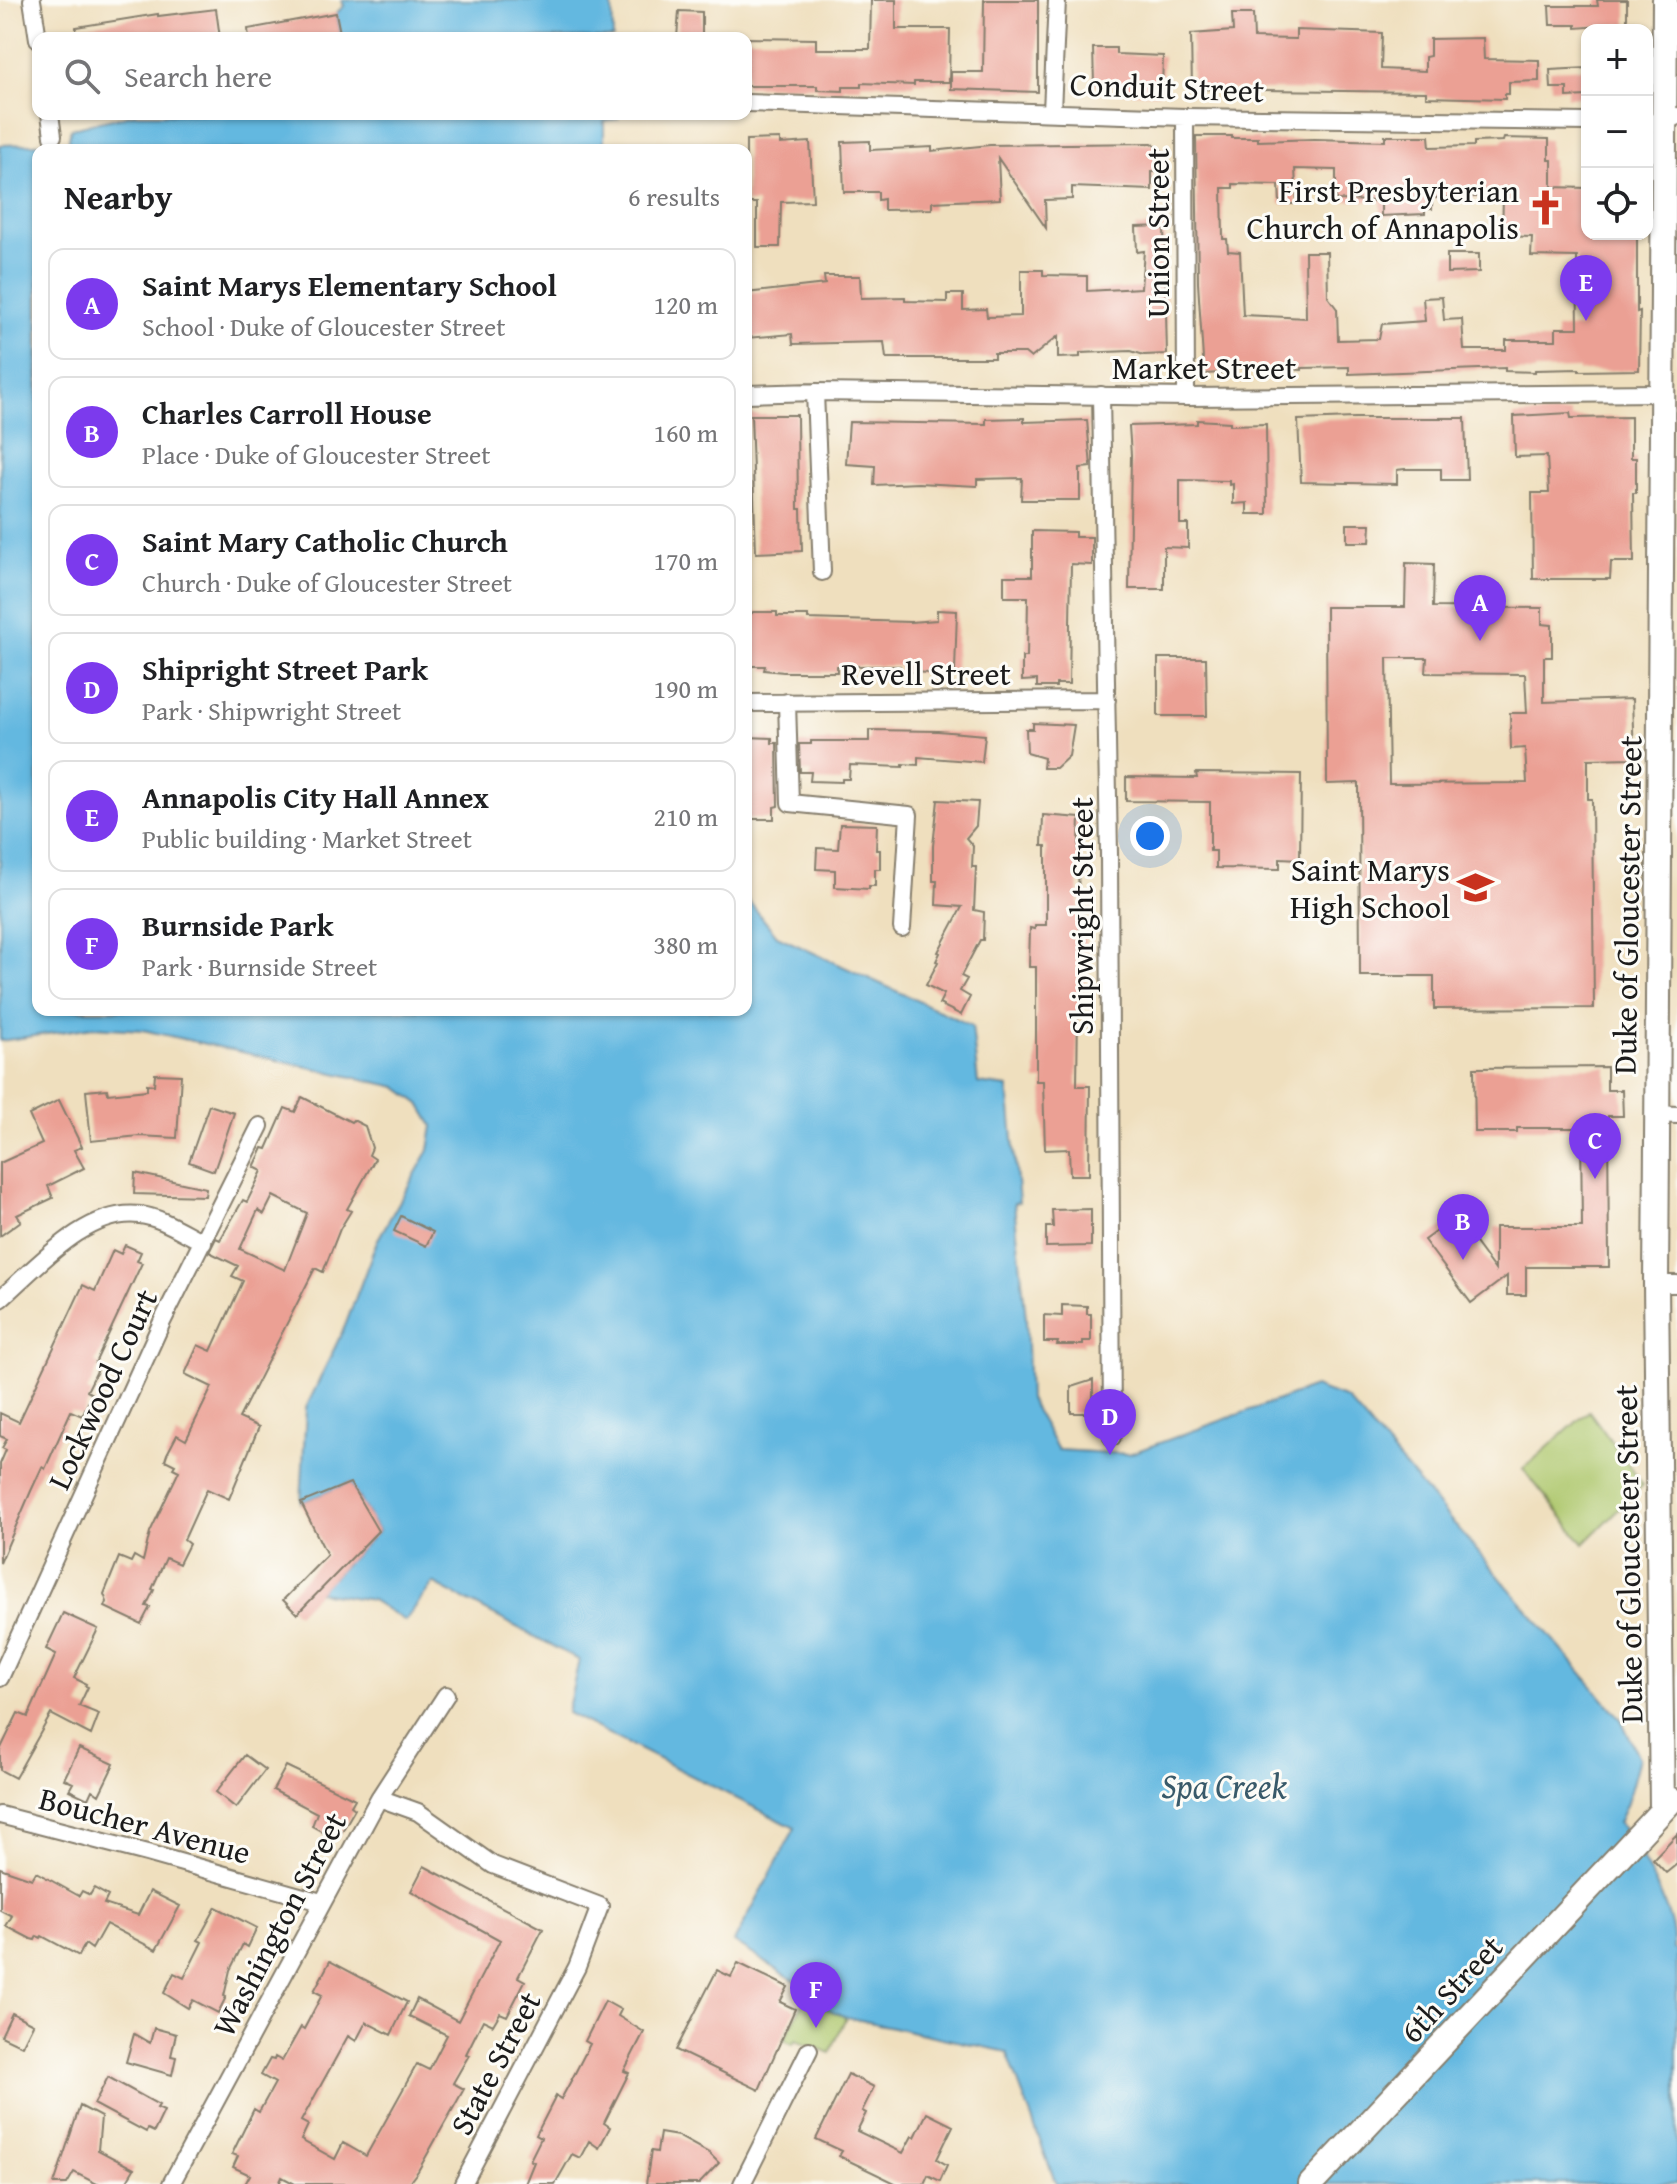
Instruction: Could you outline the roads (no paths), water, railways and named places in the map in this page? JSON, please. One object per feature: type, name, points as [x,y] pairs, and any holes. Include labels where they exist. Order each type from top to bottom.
[{"type":"main road","name":"Duke of Gloucester Street","points":[[1665,0],[1662,120],[1663,393],[1670,606],[1666,1284],[1670,1803]]},
{"type":"main road","name":"6th Street","points":[[1311,2184],[1670,1803]]},
{"type":"street","points":[[32,0],[37,32]]},
{"type":"street","points":[[1052,111],[1057,0]]},
{"type":"street","name":"Conduit Street","points":[[752,103],[1185,117],[1581,122]]},
{"type":"street","name":"Union Street","points":[[1185,117],[1186,397]]},
{"type":"street","points":[[51,120],[53,136]]},
{"type":"street","points":[[815,392],[822,572]]},
{"type":"street","name":"Market Street","points":[[752,394],[1186,397],[1663,393]]},
{"type":"street","name":"Shipwright Street","points":[[1101,395],[1107,700],[1112,1437]]},
{"type":"street","name":"Revell Street","points":[[752,703],[1107,700]]},
{"type":"street","points":[[787,702],[790,803],[909,815],[902,928]]},
{"type":"street","name":"Lockwood Court","points":[[0,1678],[8,1641],[260,1126]]},
{"type":"street","points":[[0,1299],[80,1231],[101,1219],[120,1214],[143,1215],[203,1242]]},
{"type":"street","name":"Washington Street","points":[[171,2184],[379,1798],[446,1695]]},
{"type":"street","name":"State Street","points":[[379,1798],[418,1812],[493,1865],[600,1906],[577,1967],[463,2184]]},
{"type":"street","name":"Boucher Avenue","points":[[0,1815],[321,1902]]},
{"type":"street","points":[[742,2184],[809,2050]]},
{"type":"water","points":[[342,0],[612,0],[613,32],[340,32],[336,13],[344,6]]},
{"type":"water","name":"Spa Creek","points":[[108,120],[611,120],[604,121],[604,144],[34,144],[68,143],[71,128]]},
{"type":"water","name":"Spa Creek","points":[[32,144],[32,1016],[752,1016],[752,905],[777,936],[972,1026],[978,1083],[1008,1087],[1019,1202],[1014,1203],[1026,1318],[1029,1399],[1058,1450],[1129,1454],[1314,1387],[1347,1399],[1621,1719],[1639,1758],[1627,1803],[1618,1823],[1646,1851],[1642,1858],[1664,1903],[1672,1927],[1673,1949],[1677,1951],[1677,2184],[1056,2184],[1007,2052],[846,2017],[805,1999],[798,1983],[734,1942],[795,1828],[567,1713],[579,1660],[433,1583],[405,1621],[372,1600],[318,1592],[378,1531],[350,1483],[301,1503],[306,1408],[345,1326],[377,1241],[429,1150],[433,1126],[420,1104],[397,1087],[143,1030],[93,1027],[0,1041],[0,145]]},
{"type":"place","name":"First Presbyterian Church of Annapolis","points":[[1545,208]]},
{"type":"place","name":"Annapolis City Hall Annex","points":[[1586,321]]},
{"type":"place","name":"Saint Marys Elementary School","points":[[1480,641]]},
{"type":"place","name":"Saint Marys High School","points":[[1476,887]]},
{"type":"place","name":"Saint Mary Catholic Church","points":[[1595,1179]]},
{"type":"place","name":"Charles Carroll House","points":[[1463,1260]]},
{"type":"place","name":"Shipright Street Park","points":[[1110,1455]]},
{"type":"place","name":"Burnside Park","points":[[816,2028]]}]
